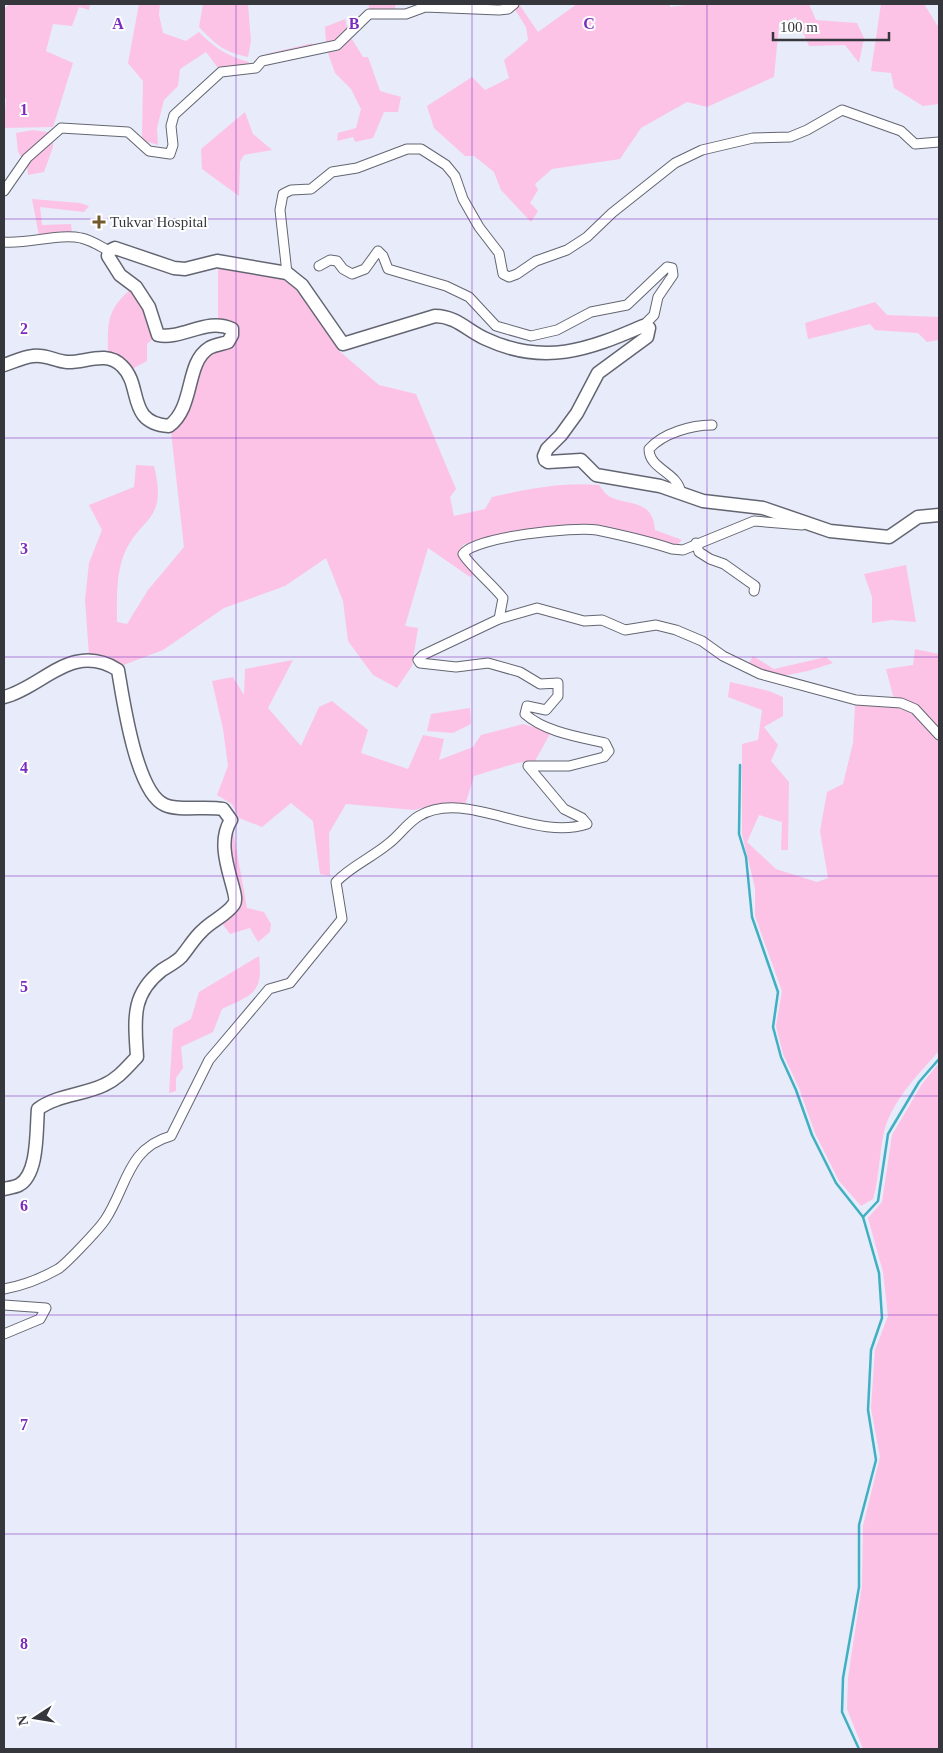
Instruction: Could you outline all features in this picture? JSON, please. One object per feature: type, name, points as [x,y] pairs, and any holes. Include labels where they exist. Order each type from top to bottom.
[{"type":"main road","points":[[4,365],[34,356],[68,362],[109,358],[120,364],[129,374],[135,402],[149,420],[159,425],[169,426],[178,420],[202,355],[210,347],[228,342],[232,335],[232,329],[225,326],[210,326],[166,337],[158,335],[149,307],[136,287],[120,275],[108,256],[109,251],[114,248],[123,249],[174,268],[186,270],[216,261],[287,273],[302,285],[319,307],[334,334],[343,344],[435,316],[447,316],[476,335],[518,351],[550,354],[591,347],[643,326],[649,328],[647,336],[626,354],[598,372],[577,413],[544,456],[544,460],[548,462],[581,460],[596,475],[660,486],[703,501],[763,508],[830,531],[889,537],[918,517],[939,514]]},
{"type":"main road","points":[[4,697],[19,692],[48,673],[80,662],[94,661],[107,663],[118,670],[124,715],[131,740],[155,798],[166,806],[182,808],[198,806],[223,809],[231,820],[225,829],[225,860],[230,880],[237,895],[235,903],[202,931],[180,958],[161,970],[145,987],[137,1005],[134,1024],[137,1056],[123,1072],[105,1085],[47,1102],[38,1109],[35,1156],[29,1174],[20,1185],[4,1189]]},
{"type":"street","points":[[4,191],[28,158],[61,128],[128,132],[149,151],[170,154],[173,145],[171,126],[174,115],[221,72],[256,68],[262,61],[337,45],[369,14],[406,14],[425,7],[498,10],[508,8],[514,4]]},
{"type":"street","points":[[287,273],[280,210],[284,194],[291,190],[311,189],[332,172],[357,168],[408,149],[421,149],[446,165],[455,176],[463,199],[479,227],[499,253],[503,274],[509,276],[516,274],[536,261],[567,250],[675,163],[702,150],[754,138],[790,137],[842,110],[901,131],[915,144],[939,142]]},
{"type":"street","points":[[4,242],[40,241],[67,236],[82,238],[109,251]]},
{"type":"street","points":[[319,266],[330,260],[338,261],[343,269],[352,274],[365,269],[378,251],[383,256],[388,268],[446,286],[469,297],[496,326],[531,336],[557,330],[591,312],[627,305],[660,272],[667,267],[672,268],[673,275],[658,297],[654,315],[643,326]]},
{"type":"street","points":[[680,494],[677,482],[649,457],[649,449],[664,439],[697,425],[712,425]]},
{"type":"street","points":[[500,619],[503,598],[475,566],[466,560],[463,554],[466,548],[496,540],[559,530],[595,530],[683,550],[696,543],[754,521],[815,526]]},
{"type":"street","points":[[696,543],[699,552],[736,571],[755,586],[754,590]]},
{"type":"street","points":[[4,1289],[14,1287],[59,1269],[105,1220],[136,1157],[155,1141],[171,1136],[209,1060],[268,989],[290,983],[342,919],[336,882],[343,875],[390,843],[418,816],[444,807],[458,807],[517,822],[545,826],[579,826],[587,824],[582,818],[560,805],[528,766],[569,766],[604,756],[609,751],[604,743],[560,732],[531,719],[525,714],[527,706],[546,710],[558,696],[558,683],[540,684],[520,672],[488,663],[456,667],[420,663],[418,660],[433,650],[500,619],[536,608],[584,621],[602,620],[625,630],[656,625],[676,630],[702,641],[723,656],[760,674],[856,700],[901,703],[915,709],[939,735]]},
{"type":"street","points":[[4,1305],[46,1308],[40,1319],[4,1334]]},
{"type":"shaded area","points":[[10,4],[90,4],[89,10],[79,7],[72,26],[53,24],[46,51],[73,63],[53,127],[4,128],[6,99],[4,96],[4,9]]},
{"type":"shaded area","points":[[139,4],[160,4],[159,15],[163,33],[186,41],[199,32],[222,51],[249,62],[246,68],[218,68],[206,52],[180,69],[178,86],[164,100],[157,128],[158,145],[142,140],[143,81],[128,63]]},
{"type":"shaded area","points":[[203,4],[248,4],[251,41],[248,57],[221,47],[199,27]]},
{"type":"shaded area","points":[[369,4],[396,4],[394,12],[369,10]]},
{"type":"shaded area","points":[[519,4],[538,32],[577,4],[670,4],[670,7],[693,4],[809,4],[816,20],[857,23],[864,38],[859,63],[845,45],[809,46],[796,17],[779,25],[774,77],[707,107],[687,102],[641,128],[620,159],[552,169],[535,184],[538,190],[530,203],[538,211],[531,222],[501,190],[494,172],[474,156],[465,156],[434,128],[427,106],[472,77],[485,90],[509,78],[504,60],[528,40],[526,27],[514,8]]},
{"type":"shaded area","points":[[881,4],[924,4],[939,28],[939,104],[923,106],[894,88],[891,73],[871,71]]},
{"type":"shaded area","points":[[345,19],[349,34],[337,43],[326,45],[325,27]]},
{"type":"shaded area","points":[[352,39],[363,57],[368,57],[380,91],[401,97],[398,112],[384,112],[373,138],[355,142],[353,137],[337,141],[338,133],[356,128],[361,109],[351,89],[335,73],[328,53]]},
{"type":"shaded area","points":[[313,43],[310,48],[267,59],[266,54]]},
{"type":"shaded area","points":[[245,112],[253,134],[272,150],[244,155],[240,162],[239,196],[202,169],[201,149]]},
{"type":"shaded area","points":[[33,130],[54,133],[22,158],[18,152],[16,133]]},
{"type":"shaded area","points":[[53,141],[53,147],[44,172],[28,175],[27,163]]},
{"type":"shaded area","points":[[32,199],[80,203],[89,206],[84,212],[40,207],[42,225],[71,224],[72,232],[39,236]]},
{"type":"shaded area","points":[[218,266],[270,274],[287,280],[298,289],[325,325],[338,350],[379,385],[416,394],[456,489],[450,497],[454,516],[485,509],[492,497],[505,494],[558,485],[599,485],[610,497],[640,506],[650,513],[655,530],[682,540],[676,546],[596,526],[557,526],[480,539],[463,545],[458,554],[464,563],[475,572],[470,577],[428,548],[405,626],[418,628],[412,666],[397,688],[373,675],[348,641],[343,601],[326,558],[285,586],[224,608],[163,650],[121,666],[109,657],[89,655],[85,600],[89,563],[102,530],[89,505],[134,487],[136,465],[154,466],[158,485],[157,500],[149,519],[135,535],[122,560],[118,583],[117,622],[127,624],[148,590],[184,547],[171,432],[180,422],[207,354],[228,343],[228,322],[218,318]]},
{"type":"shaded area","points":[[132,288],[145,306],[156,336],[147,344],[147,361],[132,369],[126,361],[108,353],[108,342],[110,317],[113,310],[117,303]]},
{"type":"shaded area","points":[[875,302],[887,315],[939,317],[939,340],[927,342],[918,333],[875,330],[870,324],[808,339],[805,323]]},
{"type":"shaded area","points":[[906,565],[916,622],[891,620],[872,623],[872,597],[864,574]]},
{"type":"shaded area","points":[[915,649],[939,654],[939,732],[930,719],[919,710],[893,696],[886,669],[913,665]]},
{"type":"shaded area","points":[[753,656],[774,669],[826,657],[833,663],[808,671],[777,677],[748,665]]},
{"type":"shaded area","points":[[293,660],[268,708],[301,746],[319,707],[332,701],[368,730],[361,753],[408,769],[423,735],[444,739],[439,760],[473,747],[481,735],[523,724],[551,732],[535,761],[517,763],[474,776],[465,805],[438,804],[414,810],[346,804],[329,833],[330,876],[320,874],[313,821],[291,803],[262,827],[239,818],[232,804],[217,795],[228,766],[223,729],[212,681],[233,677],[244,695],[245,669]]},
{"type":"shaded area","points":[[730,682],[769,691],[783,697],[783,716],[764,727],[778,745],[771,761],[789,782],[788,850],[781,850],[782,822],[759,815],[747,842],[776,869],[817,882],[828,878],[820,831],[827,792],[843,784],[853,743],[855,705],[887,705],[911,712],[939,739],[939,1051],[913,1080],[891,1113],[883,1137],[873,1199],[861,1206],[839,1181],[815,1133],[799,1088],[783,1054],[776,1026],[782,991],[755,916],[755,888],[742,834],[742,744],[758,740],[762,710],[728,697]]},
{"type":"shaded area","points":[[470,708],[471,724],[453,733],[427,731],[431,714]]},
{"type":"shaded area","points":[[232,825],[247,908],[264,912],[271,924],[270,932],[258,942],[250,928],[230,934],[221,922],[237,906],[227,856]]},
{"type":"shaded area","points":[[259,956],[259,978],[254,991],[242,1000],[222,1009],[213,1032],[181,1047],[183,1068],[176,1078],[176,1091],[169,1093],[173,1029],[191,1019],[199,992]]},
{"type":"shaded area","points":[[939,1063],[939,1749],[863,1749],[847,1709],[848,1678],[862,1585],[863,1526],[880,1457],[871,1408],[875,1350],[888,1316],[883,1272],[868,1218],[882,1202],[892,1135],[922,1084]]},
{"type":"waterway","points":[[740,765],[739,834],[746,857],[752,917],[778,992],[773,1027],[781,1057],[796,1090],[812,1135],[836,1183],[863,1217],[879,1273],[882,1318],[871,1350],[868,1410],[876,1460],[859,1525],[859,1587],[843,1678],[842,1712],[859,1749]]},
{"type":"waterway","points":[[863,1217],[878,1201],[888,1134],[919,1082],[939,1059]]},
{"type":"place","name":"Tukvar Hospital","points":[[99,222]]}]
